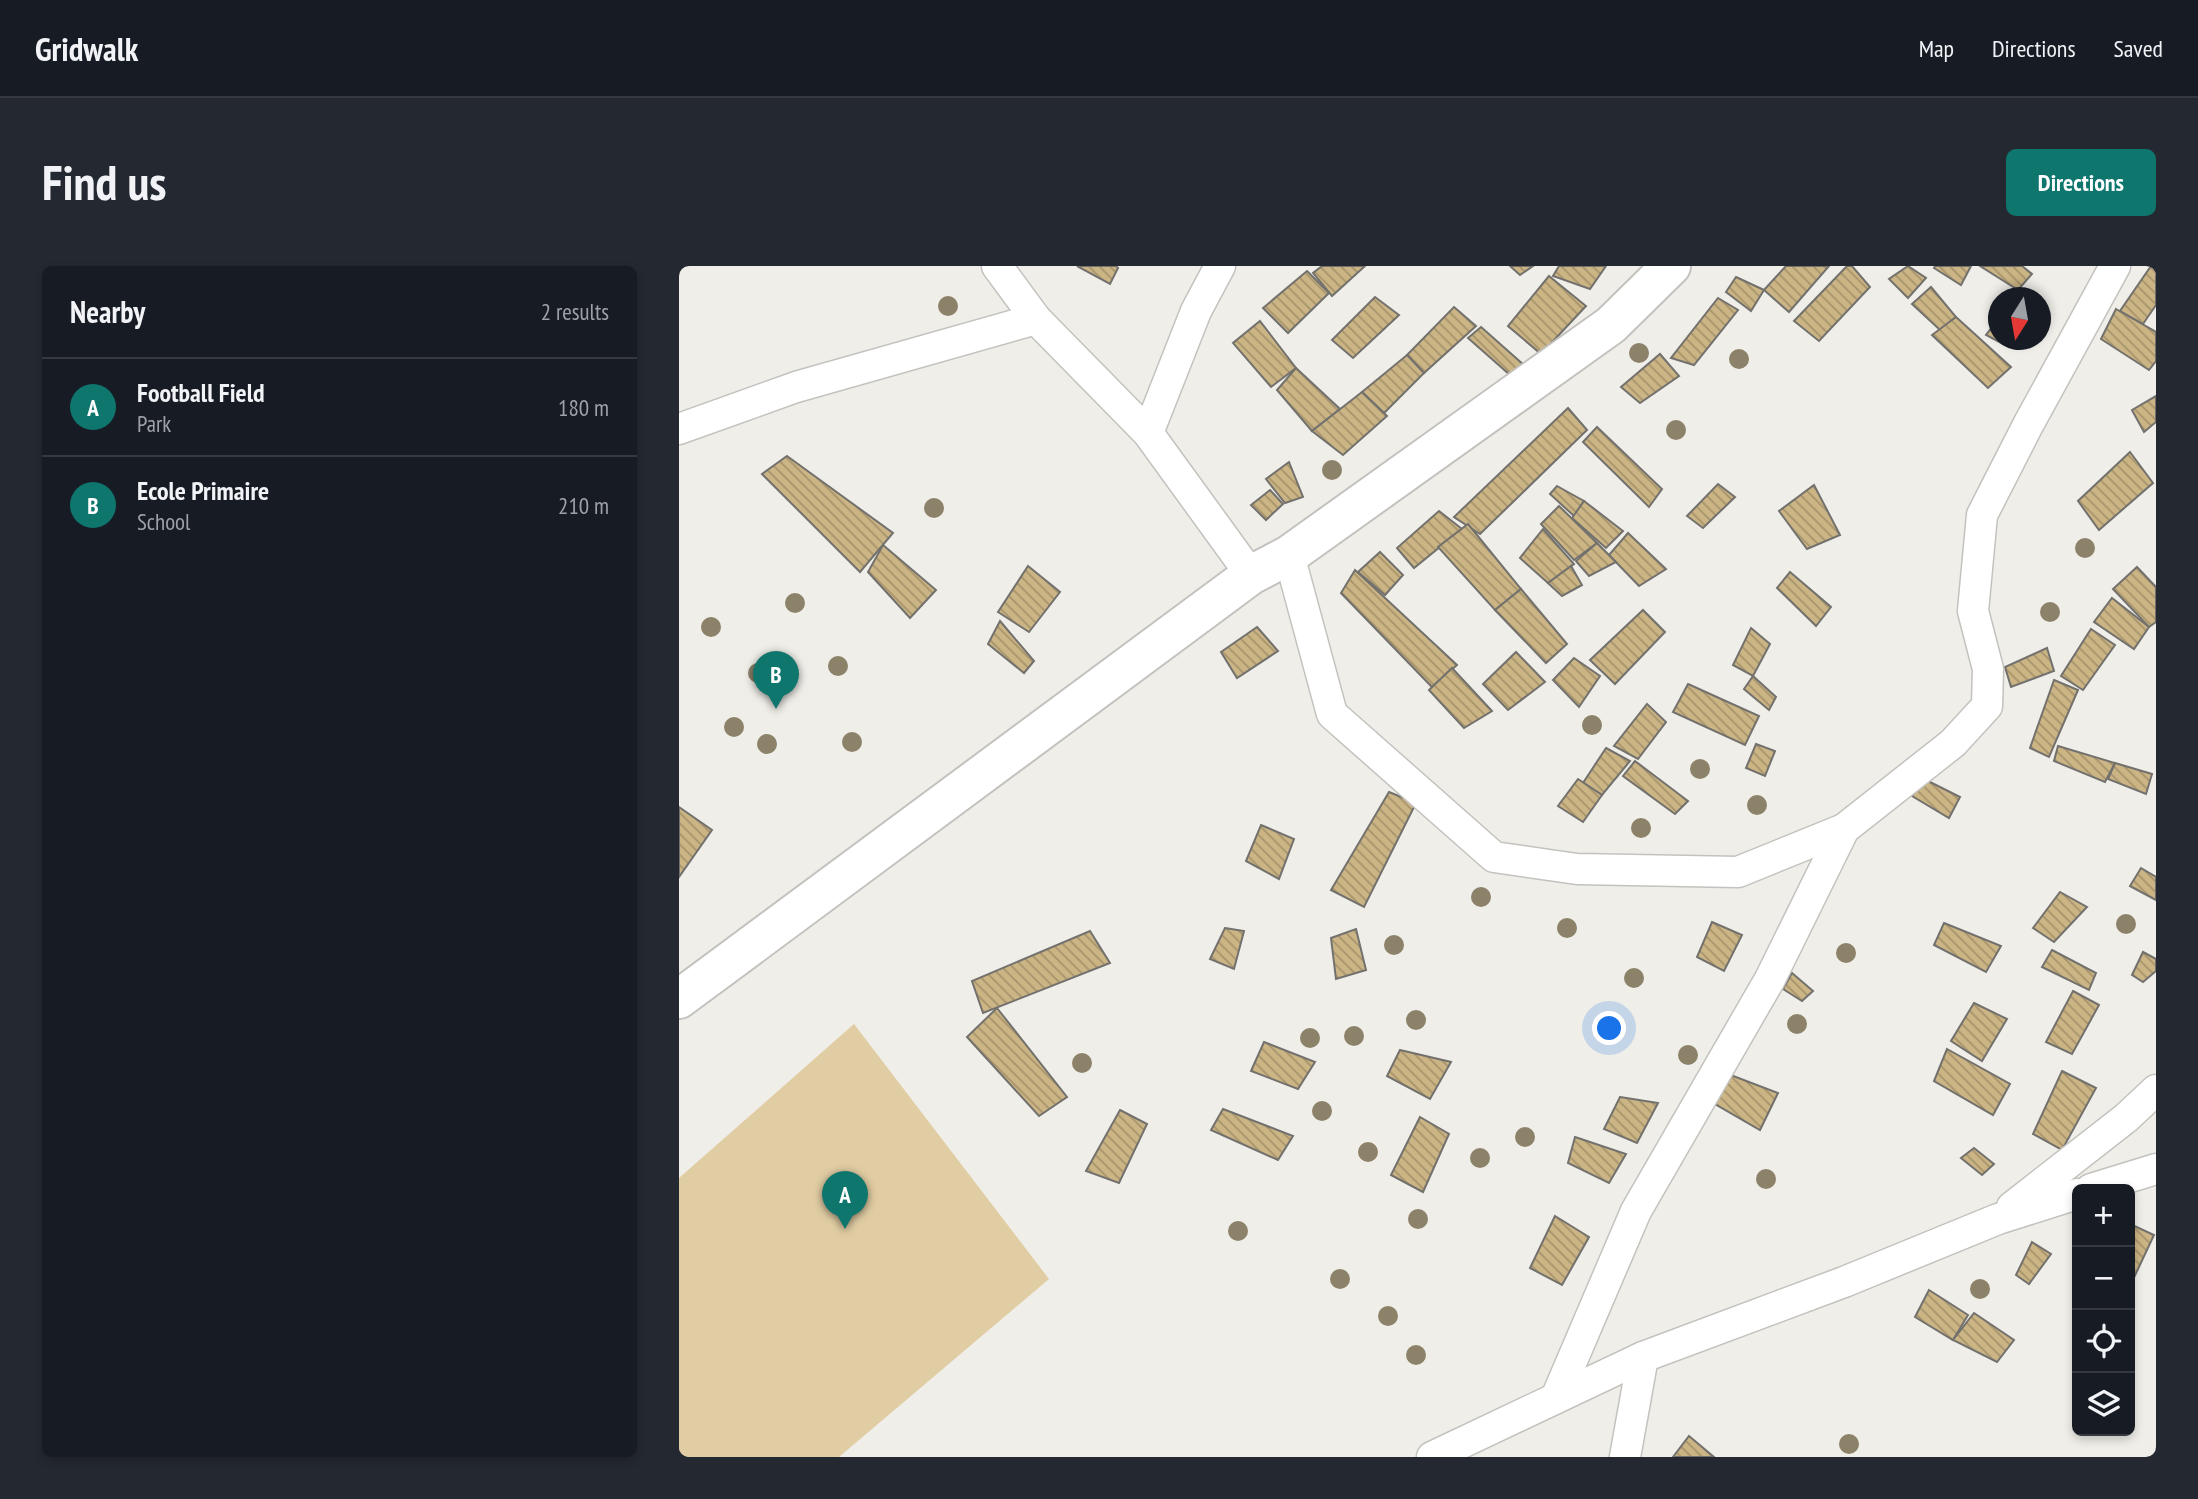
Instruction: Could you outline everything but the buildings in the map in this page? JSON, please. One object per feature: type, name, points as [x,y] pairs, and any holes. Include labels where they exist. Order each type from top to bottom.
[{"type":"main road","points":[[679,999],[1251,575],[1289,555],[1611,325],[1671,266]]},
{"type":"street","points":[[997,266],[1037,319],[1148,433],[1251,575]]},
{"type":"street","points":[[1148,433],[1196,311],[1220,266]]},
{"type":"street","points":[[1289,555],[1332,714],[1494,858],[1577,869],[1738,872],[1844,829],[1953,743],[1987,706],[1988,669],[1973,611],[1982,515],[2115,266]]},
{"type":"street","points":[[679,429],[796,387],[1037,319]]},
{"type":"street","points":[[1556,1398],[1636,1211],[1770,979],[1844,829]]},
{"type":"street","points":[[1999,1219],[2126,1118],[2156,1090]]},
{"type":"street","points":[[2107,1184],[2156,1169]]},
{"type":"street","points":[[1432,1457],[1643,1357],[1845,1282],[1999,1219],[2072,1196]]},
{"type":"street","points":[[1625,1457],[1643,1357]]},
{"type":"shaded area","points":[[854,1024],[1049,1279],[839,1457],[679,1457],[679,1178]]},
{"type":"place","name":"Ecole Primaire","points":[[776,709]]},
{"type":"place","name":"Football Field","points":[[845,1229]]}]
